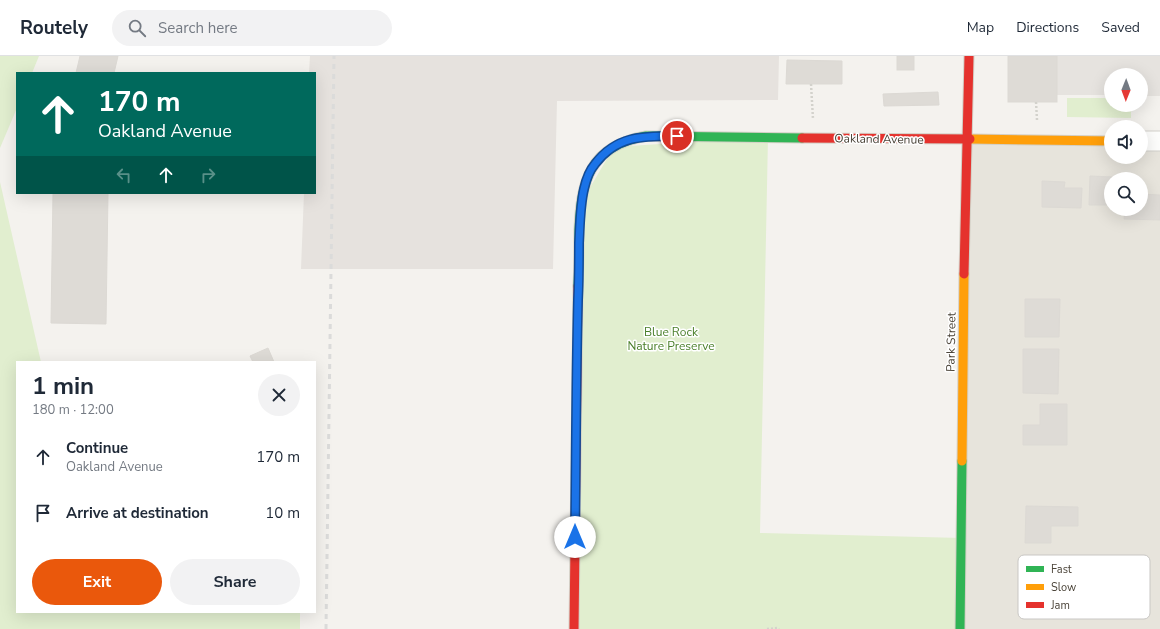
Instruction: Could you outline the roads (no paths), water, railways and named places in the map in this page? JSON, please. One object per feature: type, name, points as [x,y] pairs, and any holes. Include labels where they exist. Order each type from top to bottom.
[{"type":"street","name":"Park Street","points":[[960,629],[963,503],[963,332],[969,56]]},
{"type":"street","name":"Oakland Avenue","points":[[574,629],[580,228],[584,188],[594,164],[603,155],[626,140],[646,136],[1104,140]]},
{"type":"street","points":[[1148,141],[1160,141]]},
{"type":"railway","points":[[326,629],[334,56]]},
{"type":"park label","name":"Blue Rock Nature Preserve","points":[[671,339]]}]
